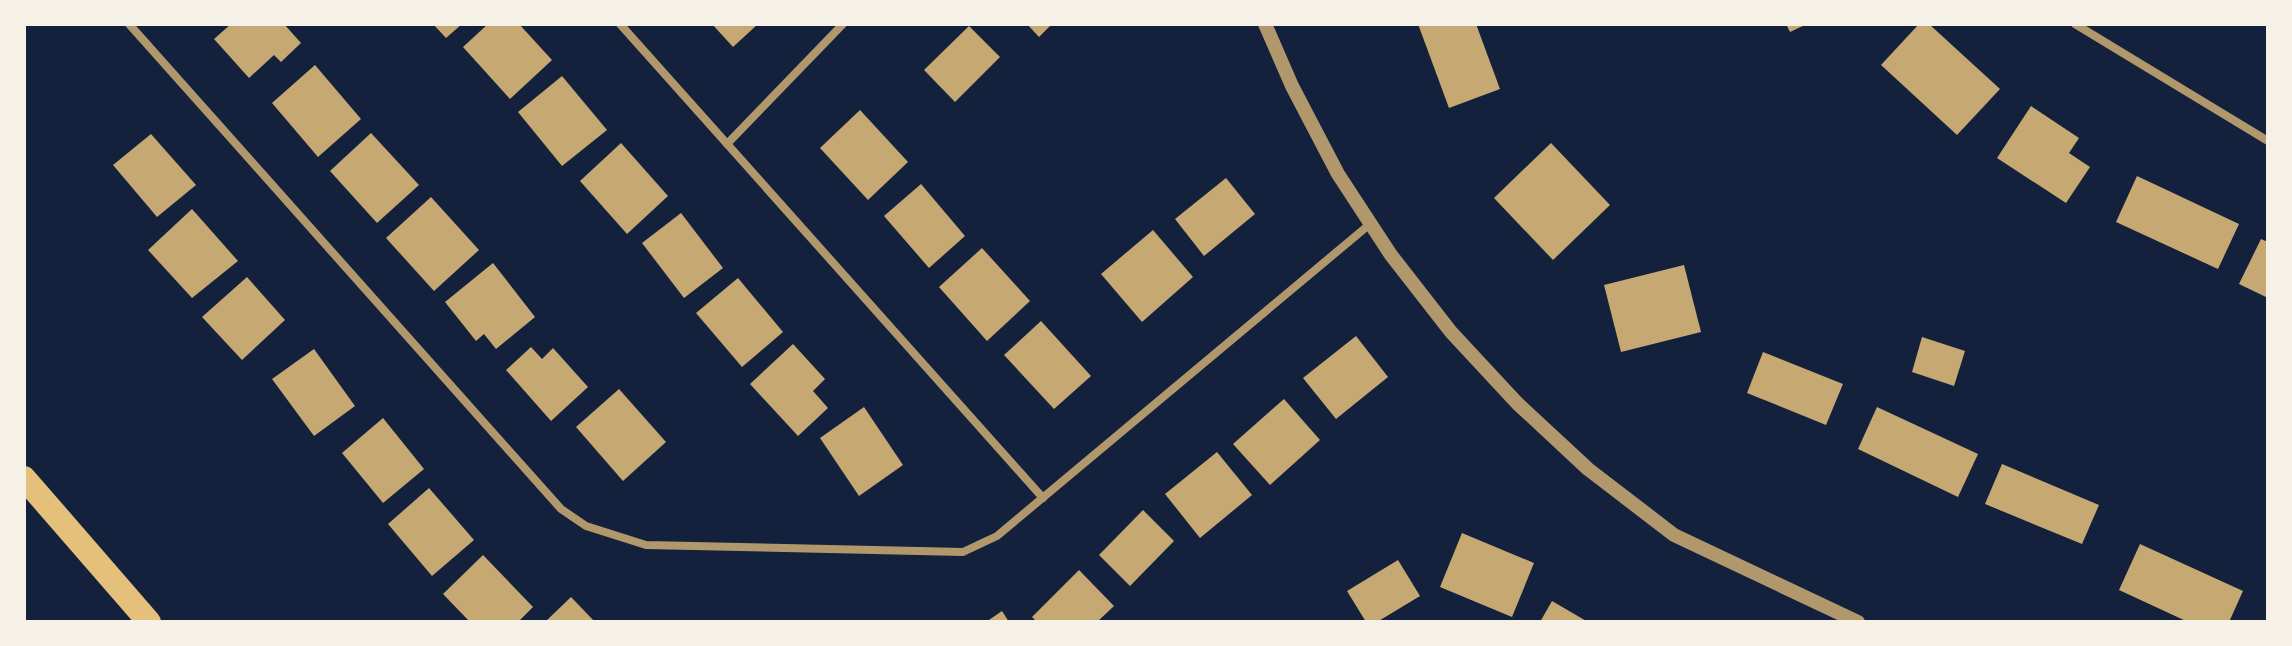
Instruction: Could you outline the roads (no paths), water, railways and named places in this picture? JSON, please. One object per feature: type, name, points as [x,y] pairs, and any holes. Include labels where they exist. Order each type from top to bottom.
[{"type":"highway","points":[[24,478],[149,622]]},
{"type":"street","points":[[129,24],[561,509],[586,526],[646,545],[963,552],[997,536],[1370,224]]},
{"type":"street","points":[[620,24],[1043,498]]},
{"type":"street","points":[[727,144],[843,24]]},
{"type":"street","points":[[1265,24],[1297,97],[1338,174],[1370,224],[1451,332],[1517,403],[1588,469],[1674,535],[1858,622]]},
{"type":"street","points":[[2075,24],[2268,141]]}]
